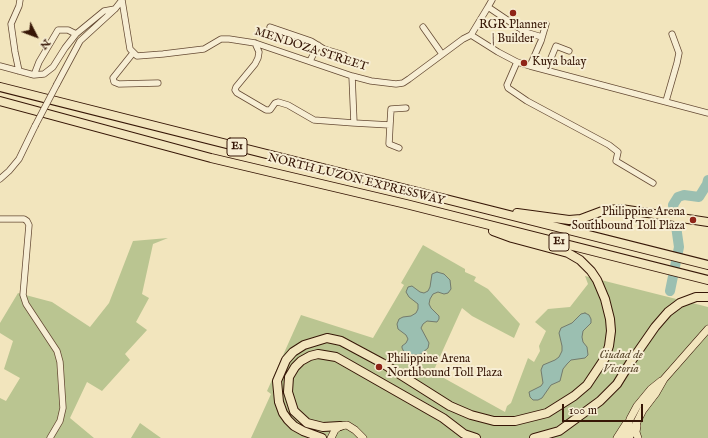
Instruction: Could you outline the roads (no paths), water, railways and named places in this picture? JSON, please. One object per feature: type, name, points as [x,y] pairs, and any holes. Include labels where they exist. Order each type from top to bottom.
[{"type":"highway","name":"NORTH LUZON EXPRESSWAY","points":[[0,87],[708,265]]},
{"type":"highway","name":"NORTH LUZON EXPRESSWAY","points":[[0,100],[211,158],[708,280]]},
{"type":"highway","points":[[475,207],[569,220],[581,220],[605,210],[621,209],[708,222]]},
{"type":"highway","points":[[322,438],[298,429],[288,420],[283,413],[279,402],[277,381],[286,360],[293,352],[304,345],[327,338],[341,340],[450,406],[471,415],[494,420],[514,421],[547,413],[574,396],[587,385],[597,372],[605,358],[609,346],[611,331],[605,298],[591,271],[580,260],[568,253],[512,238],[459,218]]},
{"type":"highway","points":[[534,438],[559,431],[600,401],[617,384],[651,333],[668,312],[680,303],[696,297],[708,296]]},
{"type":"highway","points":[[340,426],[323,427],[307,423],[294,410],[288,392],[290,377],[295,367],[301,361],[310,356],[318,354],[336,356],[443,418],[464,434],[476,438]]},
{"type":"main road","points":[[617,438],[637,406],[651,389],[664,379],[708,329]]},
{"type":"main road","points":[[629,438],[643,410],[656,393],[664,379]]},
{"type":"main road","points":[[624,438],[630,419]]},
{"type":"main road","points":[[637,422],[636,432],[638,438]]},
{"type":"main road","points":[[331,438],[334,430],[340,426],[347,425],[363,438]]},
{"type":"street","points":[[19,71],[11,24],[20,0]]},
{"type":"street","points":[[0,179],[19,159],[80,41],[115,9],[122,0]]},
{"type":"street","points":[[122,0],[130,50],[133,54],[113,78],[114,82],[119,84],[158,83]]},
{"type":"street","points":[[492,0],[471,35],[517,62],[706,112]]},
{"type":"street","points":[[488,7],[525,32],[542,37]]},
{"type":"street","points":[[0,66],[34,75],[44,74],[48,72],[76,34],[104,11],[115,9]]},
{"type":"street","points":[[530,66],[546,24]]},
{"type":"street","points":[[270,27],[311,41],[324,49],[344,55]]},
{"type":"street","points":[[423,27],[442,54]]},
{"type":"street","points":[[34,75],[39,62],[58,30],[68,30],[76,34]]},
{"type":"street","points":[[666,102],[679,53],[672,34]]},
{"type":"street","name":"MENDOZA STREET","points":[[133,54],[137,56],[157,55],[192,51],[204,49],[221,40],[229,39],[255,43],[352,76],[380,83],[396,84],[403,83],[463,39],[471,35]]},
{"type":"street","points":[[255,43],[259,52],[258,58],[255,64],[236,87],[236,92],[267,111],[278,102],[314,120],[390,125]]},
{"type":"street","points":[[310,61],[318,45]]},
{"type":"street","points":[[546,70],[556,46],[569,51]]},
{"type":"street","points":[[517,62],[507,85],[508,88],[527,102],[609,145],[618,152],[616,161],[653,183]]},
{"type":"street","points":[[352,76],[354,123]]},
{"type":"street","points":[[399,148],[389,144],[391,109],[406,108]]},
{"type":"street","points":[[0,219],[24,219],[29,225],[23,295],[26,304],[57,351],[60,362],[63,408],[60,421],[50,438]]},
{"type":"waterway","points":[[670,291],[679,247],[673,205],[678,197],[684,195],[699,197],[708,180]]},
{"type":"place","name":"RGR Planner | Builder","points":[[513,13]]},
{"type":"place","name":"Kuya balay","points":[[524,63]]},
{"type":"place","name":"Philippine Arena Southbound Toll Plaza","points":[[693,220]]},
{"type":"place","name":"Philippine Arena Northbound Toll Plaza","points":[[379,367]]},
{"type":"park label","name":"Ciudad de Victoria","points":[[621,363]]}]
